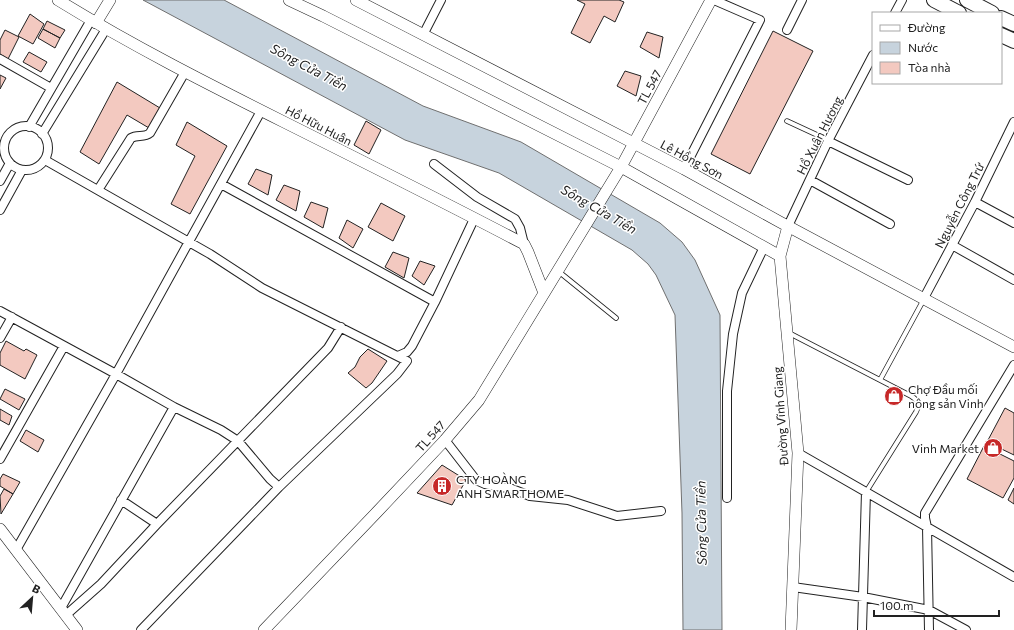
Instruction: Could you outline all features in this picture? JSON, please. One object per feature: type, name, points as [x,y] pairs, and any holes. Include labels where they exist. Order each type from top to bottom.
[{"type":"highway","points":[[934,0],[957,12]]},
{"type":"highway","points":[[967,0],[990,12]]},
{"type":"highway","points":[[1002,18],[1014,24]]},
{"type":"highway","points":[[1002,35],[1014,41]]},
{"type":"street","name":"Hồ Hữu Huân","points":[[58,0],[185,72],[524,244]]},
{"type":"street","points":[[289,0],[621,167],[780,256]]},
{"type":"street","name":"Lê Hồng Sơn","points":[[356,0],[684,169],[1014,347]]},
{"type":"street","points":[[423,35],[441,0]]},
{"type":"street","points":[[684,169],[760,20],[713,0]]},
{"type":"street","name":"TL 547","points":[[264,630],[445,440],[479,400],[610,186],[713,0]]},
{"type":"street","points":[[787,30],[802,0]]},
{"type":"street","points":[[896,12],[902,0]]},
{"type":"street","points":[[42,134],[108,3]]},
{"type":"street","points":[[29,127],[51,88],[98,24]]},
{"type":"street","name":"Hồ Xuân Hương","points":[[788,226],[828,141],[872,58]]},
{"type":"street","points":[[0,59],[51,88]]},
{"type":"street","points":[[98,190],[131,138],[146,136],[150,133],[185,72]]},
{"type":"street","points":[[16,550],[116,374],[261,111]]},
{"type":"street","name":"Nguyễn Công Trứ","points":[[924,298],[975,202],[1014,122]]},
{"type":"street","points":[[29,127],[39,131],[46,138],[48,149],[45,160],[35,168],[22,170],[10,163],[4,152],[3,138],[18,128],[29,127]]},
{"type":"street","points":[[828,141],[908,180]]},
{"type":"street","points":[[45,160],[210,254],[262,288],[408,361],[398,374],[279,487],[141,630]]},
{"type":"street","points":[[0,181],[10,163]]},
{"type":"street","points":[[434,164],[477,197],[515,219],[520,228],[524,244],[544,294]]},
{"type":"street","points":[[0,210],[22,170]]},
{"type":"street","points":[[810,180],[890,224]]},
{"type":"street","points":[[221,184],[435,302]]},
{"type":"street","points":[[975,202],[1014,223]]},
{"type":"street","points":[[398,356],[407,352],[412,346],[435,302],[474,219]]},
{"type":"street","name":"Đường Vĩnh Giang","points":[[788,226],[780,256],[798,453],[791,630]]},
{"type":"street","points":[[952,245],[1014,280]]},
{"type":"street","points":[[727,498],[728,391],[734,334],[742,293],[764,247]]},
{"type":"street","points":[[0,311],[174,407],[221,430],[238,441],[270,479],[279,487]]},
{"type":"street","points":[[0,338],[12,318]]},
{"type":"street","points":[[64,612],[101,584],[157,524],[328,348],[341,327]]},
{"type":"street","points":[[0,459],[64,346]]},
{"type":"street","points":[[929,630],[927,527],[924,515],[1014,365]]},
{"type":"street","points":[[64,612],[122,500],[174,407]]},
{"type":"street","points":[[445,440],[476,480],[484,484],[512,489],[530,496],[568,500],[618,516],[661,511]]},
{"type":"street","points":[[798,453],[1014,576]]},
{"type":"street","points":[[862,630],[866,492]]},
{"type":"street","points":[[122,500],[157,524]]},
{"type":"street","points":[[0,529],[77,630]]},
{"type":"street","points":[[793,587],[862,597],[929,610],[966,630]]},
{"type":"lane","points":[[787,121],[828,141]]},
{"type":"lane","points":[[558,271],[616,318]]},
{"type":"lane","points":[[880,380],[924,298]]},
{"type":"lane","points":[[787,332],[915,398],[918,404],[916,412],[866,492]]},
{"type":"water","name":"Sông Cửa Tiền","points":[[143,0],[224,0],[423,106],[521,142],[660,223],[682,242],[695,260],[720,315],[722,630],[683,630],[682,513],[675,315],[656,275],[648,264],[632,250],[499,173],[405,140]]},
{"type":"building","points":[[577,0],[619,0],[624,2],[615,22],[604,16],[590,43],[571,33],[585,4]]},
{"type":"building","points":[[30,14],[44,24],[33,44],[18,36]]},
{"type":"building","points":[[47,21],[65,30],[60,38],[43,29]]},
{"type":"building","points":[[43,29],[60,38],[55,48],[38,38]]},
{"type":"building","points":[[5,30],[19,37],[8,59],[0,54],[0,40]]},
{"type":"building","points":[[773,31],[813,51],[750,174],[711,154]]},
{"type":"building","points":[[647,32],[663,37],[659,58],[640,47]]},
{"type":"building","points":[[29,52],[47,62],[41,72],[23,62]]},
{"type":"building","points":[[625,71],[641,76],[636,96],[617,86]]},
{"type":"building","points":[[0,75],[6,78],[0,89]]},
{"type":"building","points":[[117,82],[160,108],[149,128],[127,115],[99,164],[80,152]]},
{"type":"building","points":[[366,121],[381,130],[369,154],[354,145]]},
{"type":"building","points":[[187,122],[227,146],[190,214],[171,204],[195,156],[176,145]]},
{"type":"building","points":[[256,169],[272,175],[268,195],[248,184]]},
{"type":"building","points":[[284,185],[300,191],[296,211],[276,200]]},
{"type":"building","points":[[311,202],[328,208],[323,228],[304,217]]},
{"type":"building","points":[[381,203],[405,216],[393,241],[368,227]]},
{"type":"building","points":[[347,220],[363,229],[353,248],[339,238]]},
{"type":"building","points":[[393,252],[409,258],[404,278],[385,267]]},
{"type":"building","points":[[420,261],[435,266],[424,285],[412,276]]},
{"type":"building","points":[[6,341],[24,351],[26,349],[37,355],[25,379],[0,365],[0,353]]},
{"type":"building","points":[[368,349],[387,361],[372,383],[366,388],[348,373],[355,367],[360,357]]},
{"type":"building","points":[[5,389],[25,399],[19,410],[0,399]]},
{"type":"building","points":[[1005,408],[1014,413],[1014,455],[987,442]]},
{"type":"building","points":[[0,409],[12,416],[9,425],[0,420]]},
{"type":"building","points":[[26,430],[44,440],[38,452],[20,441]]},
{"type":"building","points":[[984,446],[1014,461],[1014,478],[1003,498],[967,479]]},
{"type":"building","name":"CTY HOÀNG ANH SMARTHOME","points":[[442,465],[466,480],[452,505],[417,493]]},
{"type":"building","points":[[3,474],[20,482],[13,494],[0,486],[0,479]]},
{"type":"building","points":[[1014,488],[1014,504],[1008,500]]},
{"type":"building","points":[[4,489],[13,494],[1,514],[0,496]]},
{"type":"place","name":"Chợ Đầu mối nông sản Vinh","points":[[894,396]]},
{"type":"place","name":"Vinh Market","points":[[993,448]]},
{"type":"place","name":"CTY HOÀNG ANH SMARTHOME","points":[[442,486]]}]
